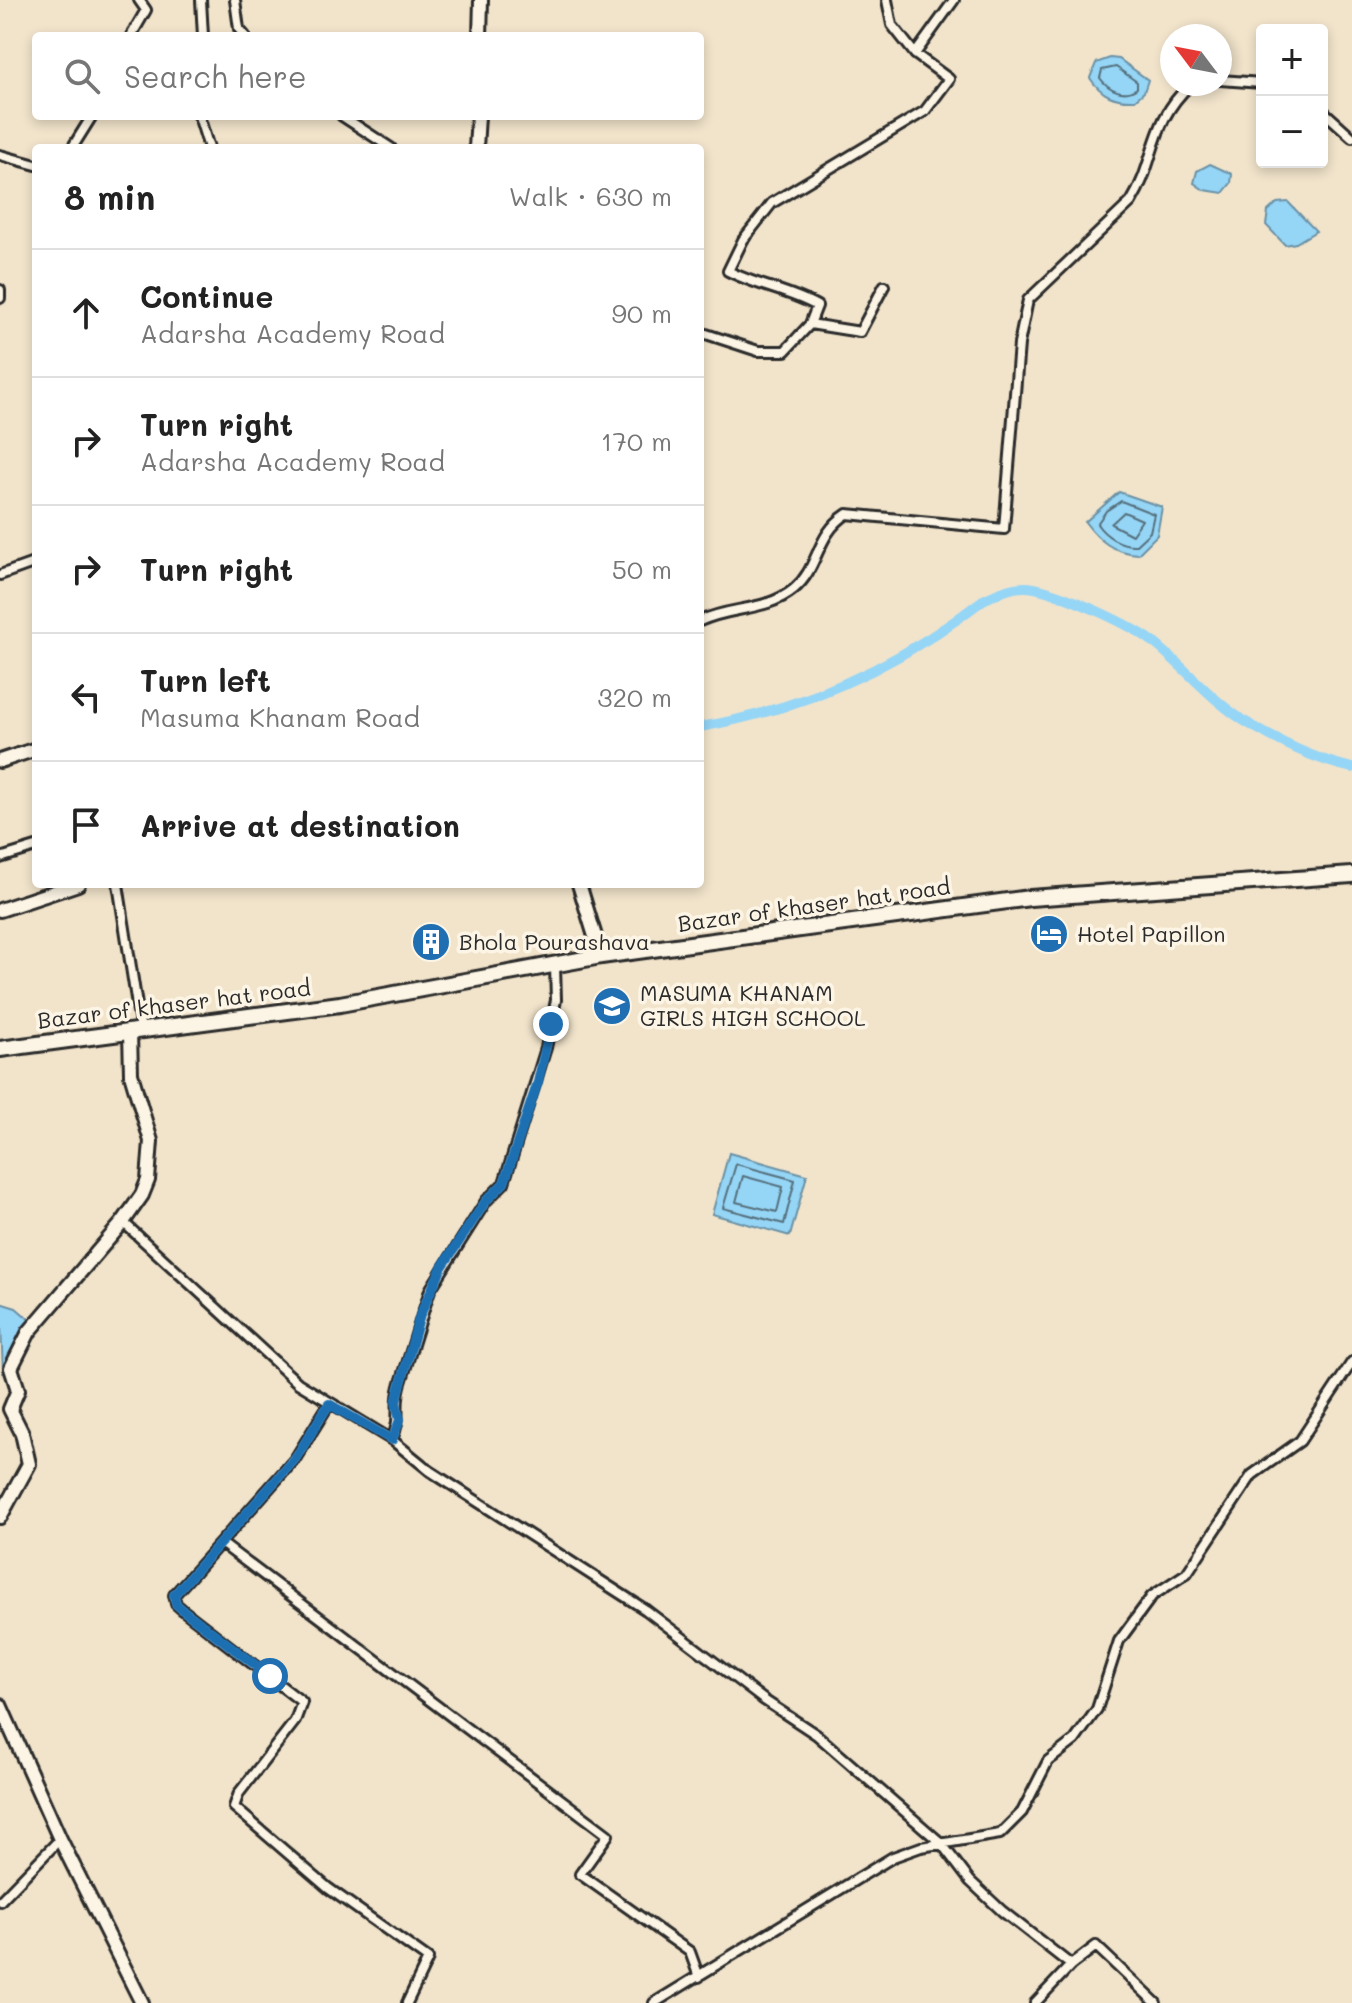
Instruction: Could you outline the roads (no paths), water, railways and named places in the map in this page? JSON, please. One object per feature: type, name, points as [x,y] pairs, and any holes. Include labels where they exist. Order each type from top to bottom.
[{"type":"main road","name":"Bazar of khaser hat road","points":[[0,1049],[340,1004],[601,956],[1030,898],[1352,875]]},
{"type":"street","points":[[133,32],[146,10],[139,0]]},
{"type":"street","points":[[201,0],[203,32]]},
{"type":"street","points":[[235,0],[242,32]]},
{"type":"street","points":[[480,32],[481,0]]},
{"type":"street","points":[[704,333],[758,351],[785,351],[810,324],[817,306],[728,271],[743,240],[772,203],[925,111],[949,79],[915,54],[892,25],[887,0]]},
{"type":"street","points":[[915,54],[954,0]]},
{"type":"street","points":[[1232,81],[1256,83]]},
{"type":"street","points":[[704,620],[733,609],[762,606],[795,588],[808,572],[831,525],[847,514],[1004,529],[1019,344],[1028,300],[1131,202],[1141,186],[1157,129],[1182,96]]},
{"type":"street","points":[[1328,115],[1352,137]]},
{"type":"street","points":[[74,144],[90,120]]},
{"type":"street","points":[[200,120],[208,144]]},
{"type":"street","points":[[348,120],[385,144]]},
{"type":"street","points":[[476,144],[478,120]]},
{"type":"street","points":[[0,155],[32,164]]},
{"type":"street","points":[[810,324],[860,332],[884,286]]},
{"type":"street","points":[[0,290],[0,298]]},
{"type":"street","points":[[0,575],[32,563]]},
{"type":"street","points":[[0,761],[32,750]]},
{"type":"street","points":[[0,858],[32,848]]},
{"type":"street","points":[[0,910],[66,888]]},
{"type":"street","points":[[0,1517],[29,1464],[22,1433],[10,1409],[18,1390],[11,1368],[29,1332],[49,1304],[123,1222],[142,1195],[152,1158],[151,1141],[131,1074],[136,1031],[118,888]]},
{"type":"street","points":[[580,888],[601,956]]},
{"type":"street","points":[[392,1440],[400,1420],[396,1402],[430,1290],[486,1201],[504,1183],[546,1048],[556,1000],[555,966]]},
{"type":"street","points":[[123,1222],[283,1372],[329,1404],[392,1440],[443,1480],[646,1610],[764,1700],[817,1735],[941,1843],[970,1881],[1071,1965]]},
{"type":"street","points":[[654,2003],[893,1857],[941,1843],[1000,1834],[1022,1812],[1048,1761],[1075,1740],[1097,1709],[1119,1641],[1152,1596],[1187,1573],[1252,1475],[1300,1441],[1352,1362]]},
{"type":"street","points":[[329,1404],[295,1459],[174,1595],[176,1604],[302,1702],[295,1721],[239,1793],[234,1807],[328,1888],[428,1959],[407,2003]]},
{"type":"street","points":[[221,1543],[608,1835],[580,1874],[690,1952],[699,1977]]},
{"type":"street","points":[[1,1708],[60,1839],[142,2003]]},
{"type":"street","points":[[0,1901],[60,1839]]},
{"type":"street","points":[[1035,2003],[1071,1965],[1096,1946],[1156,2003]]},
{"type":"water","points":[[1110,58],[1119,59],[1148,80],[1144,92],[1135,100],[1109,96],[1090,78],[1096,63]]},
{"type":"water","points":[[1210,164],[1232,174],[1231,183],[1223,193],[1204,190],[1194,183],[1197,171]]},
{"type":"water","points":[[1288,202],[1316,231],[1296,243],[1285,245],[1266,225],[1268,211],[1277,203]]},
{"type":"water","points":[[1119,492],[1162,507],[1157,535],[1138,554],[1108,545],[1085,522]]},
{"type":"water","points":[[729,1153],[807,1175],[790,1236],[712,1214]]},
{"type":"water","points":[[0,1303],[16,1308],[30,1320],[3,1372]]},
{"type":"waterway","points":[[704,726],[776,709],[849,681],[918,645],[983,600],[1024,587],[1051,592],[1137,631],[1223,706],[1251,725],[1300,750],[1352,768]]},
{"type":"place","name":"Hotel Papillon","points":[[1049,934]]},
{"type":"place","name":"Bhola Pourashava","points":[[431,942]]},
{"type":"place","name":"MASUMA KHANAM GIRLS HIGH SCHOOL","points":[[612,1006]]}]
